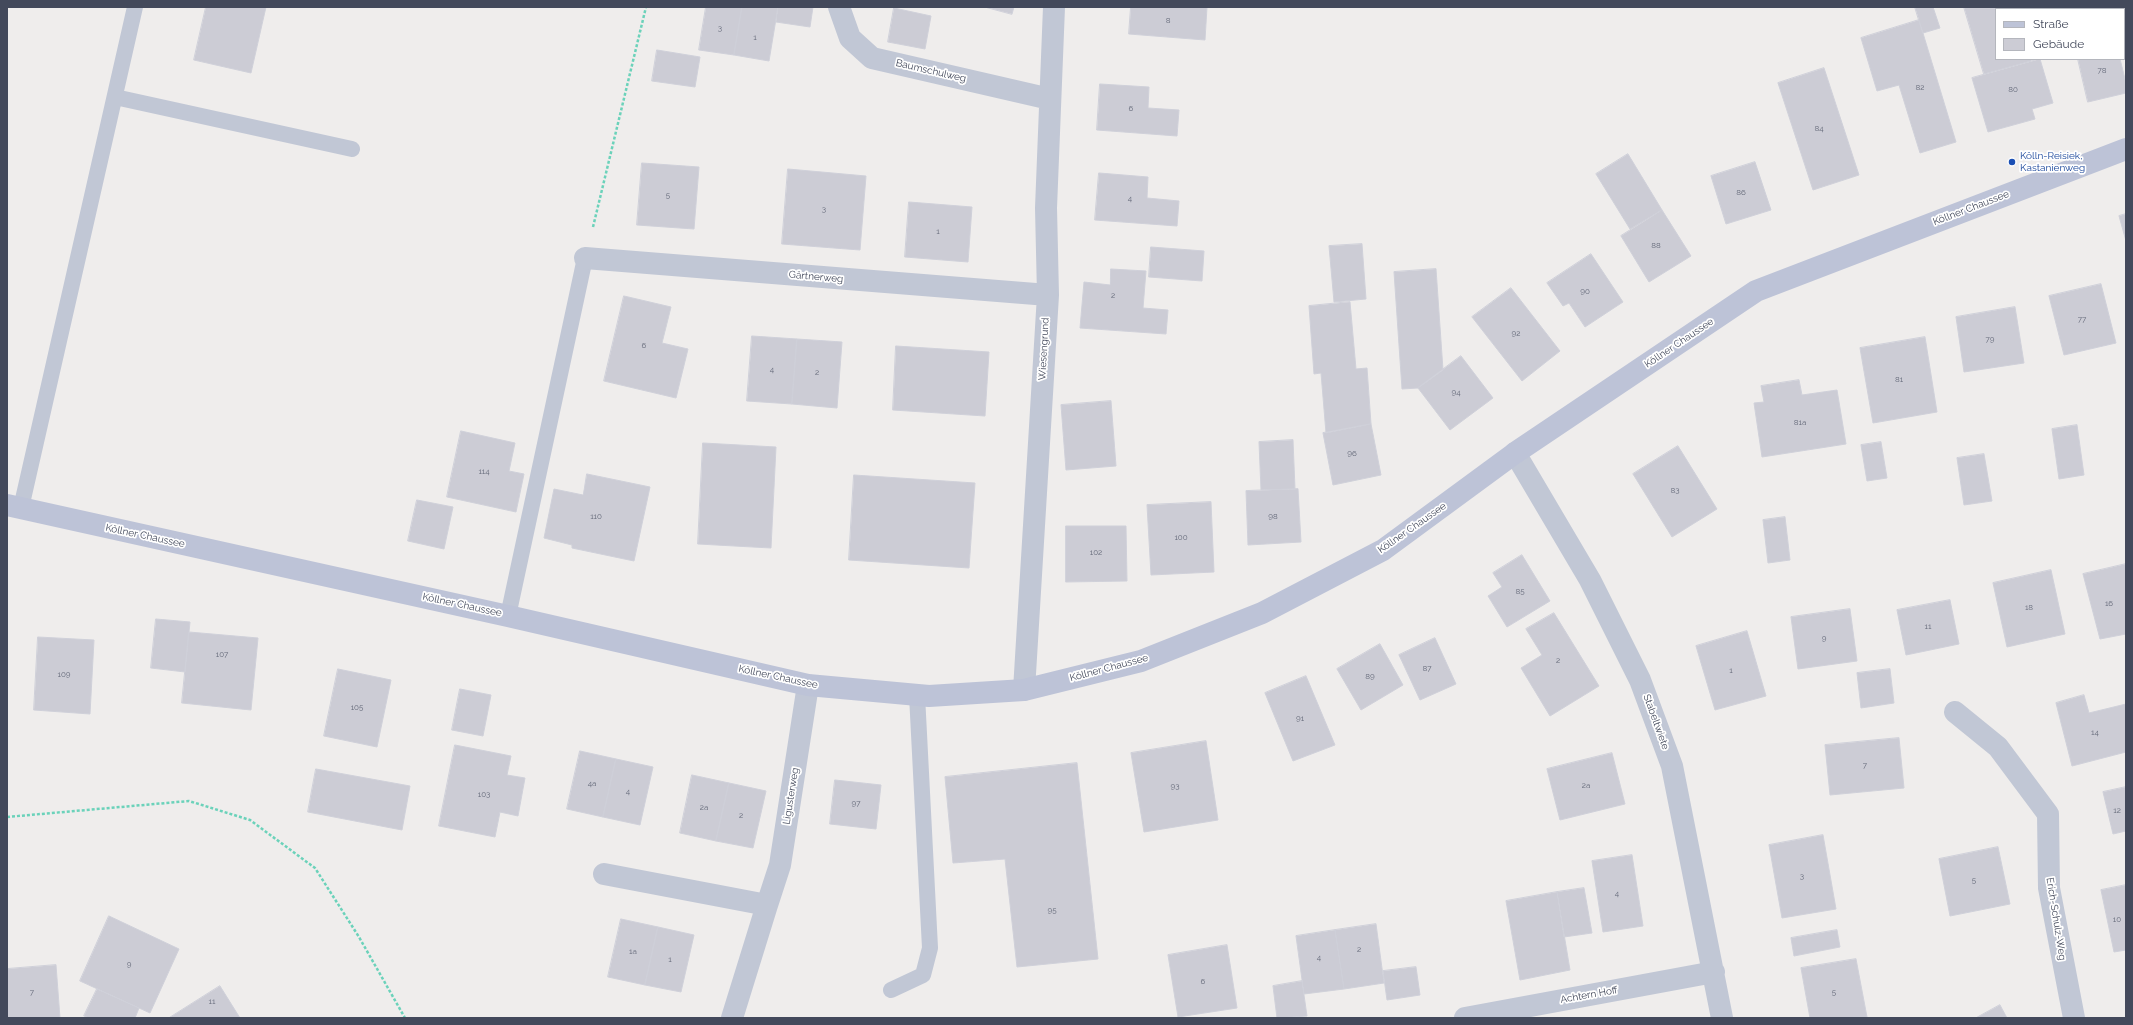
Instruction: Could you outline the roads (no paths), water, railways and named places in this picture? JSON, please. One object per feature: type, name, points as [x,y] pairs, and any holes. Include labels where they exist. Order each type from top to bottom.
[{"type":"street","name":"Baumschulweg","points":[[839,7],[850,38],[872,58],[1050,100]]},
{"type":"street","name":"Wiesengrund","points":[[1024,690],[1048,295],[1046,208],[1054,7]]},
{"type":"street","name":"Köllner Chaussee","points":[[14,507],[508,616],[808,685],[929,696],[1024,690],[1141,661],[1262,613],[1382,550],[1515,454],[1756,291],[2126,149]]},
{"type":"street","name":"Gärtnerweg","points":[[585,258],[1048,295]]},
{"type":"street","name":"Stabeltwiete","points":[[1515,454],[1590,580],[1640,680],[1672,766],[1722,1018]]},
{"type":"street","name":"Ligusterweg","points":[[732,1018],[780,865],[808,685]]},
{"type":"street","name":"Erich-Schulz-Weg","points":[[1955,712],[1998,746],[2048,814],[2049,888],[2074,1018]]},
{"type":"street","points":[[604,874],[767,904]]},
{"type":"street","name":"Achtern Hoff","points":[[1465,1018],[1714,972]]},
{"type":"lane","points":[[14,507],[136,7]]},
{"type":"lane","points":[[115,97],[352,149]]},
{"type":"lane","points":[[508,616],[585,258]]},
{"type":"lane","points":[[891,990],[923,975],[930,948],[917,695]]},
{"type":"place","name":"Kölln-Reisiek, Kastanienweg","points":[[2012,162]]}]
